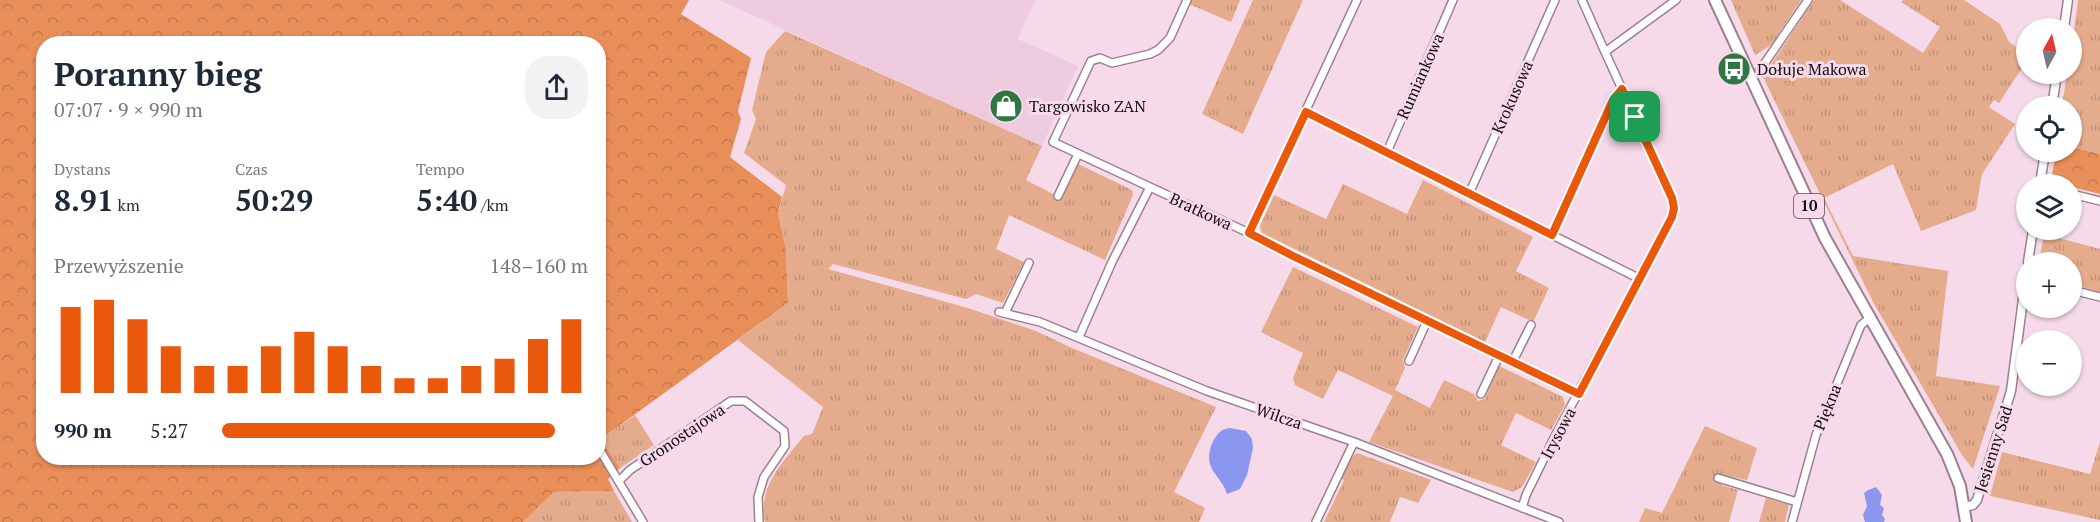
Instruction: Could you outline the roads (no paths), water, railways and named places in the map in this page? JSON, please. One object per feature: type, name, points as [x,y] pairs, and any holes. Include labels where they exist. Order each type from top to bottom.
[{"type":"main road","name":"10","points":[[1715,0],[1814,216],[1950,459],[1960,486],[1966,522]]},
{"type":"street","name":"Bratkowa","points":[[1187,0],[1170,38],[1158,50],[1112,63],[1100,58],[1091,61],[1053,142],[1249,233],[1579,394]]},
{"type":"street","points":[[1249,233],[1357,0]]},
{"type":"street","name":"Rumiankowa","points":[[1387,152],[1453,0]]},
{"type":"street","name":"Krokusowa","points":[[1469,194],[1555,0]]},
{"type":"street","points":[[1552,235],[1613,100],[1622,89],[1582,0]]},
{"type":"street","points":[[1605,52],[1676,0]]},
{"type":"street","points":[[1760,70],[1808,0]]},
{"type":"street","points":[[2065,18],[2068,0]]},
{"type":"street","name":"Irysowa","points":[[1522,508],[1554,438],[1672,217],[1674,208],[1672,198],[1622,89]]},
{"type":"street","points":[[1306,112],[1640,279]]},
{"type":"street","points":[[1058,196],[1078,154]]},
{"type":"street","points":[[1079,337],[1112,262],[1150,188]]},
{"type":"street","points":[[2082,196],[2100,201]]},
{"type":"street","name":"Wilcza","points":[[1029,263],[1002,313],[1040,322],[1207,391],[1354,442],[1559,522]]},
{"type":"street","points":[[2082,292],[2100,297]]},
{"type":"street","name":"Piękna","points":[[1792,522],[1816,435],[1861,325],[1870,318]]},
{"type":"street","name":"Jesienny Sad","points":[[1964,507],[1973,505],[1977,500],[2006,409],[2014,375],[2021,318]]},
{"type":"street","points":[[1409,361],[1427,321]]},
{"type":"street","points":[[1513,361],[1530,325]]},
{"type":"street","points":[[1481,394],[1499,356]]},
{"type":"street","name":"Gronostajowa","points":[[620,480],[630,470],[731,401],[745,401],[784,431],[785,446],[764,477],[758,497],[759,522]]},
{"type":"street","points":[[1316,522],[1354,442]]},
{"type":"street","points":[[606,459],[643,522]]},
{"type":"street","points":[[1718,478],[1797,502]]},
{"type":"water","points":[[1230,428],[1246,431],[1252,439],[1253,448],[1247,475],[1240,489],[1227,494],[1211,467],[1209,456],[1218,434]]},
{"type":"water","points":[[1876,487],[1882,495],[1880,505],[1884,508],[1882,515],[1885,519],[1884,522],[1865,522],[1863,515],[1867,506],[1864,493]]},
{"type":"place","name":"Dołuje Makowa","points":[[1734,69]]},
{"type":"place","name":"Targowisko ZAN","points":[[1006,106]]}]
